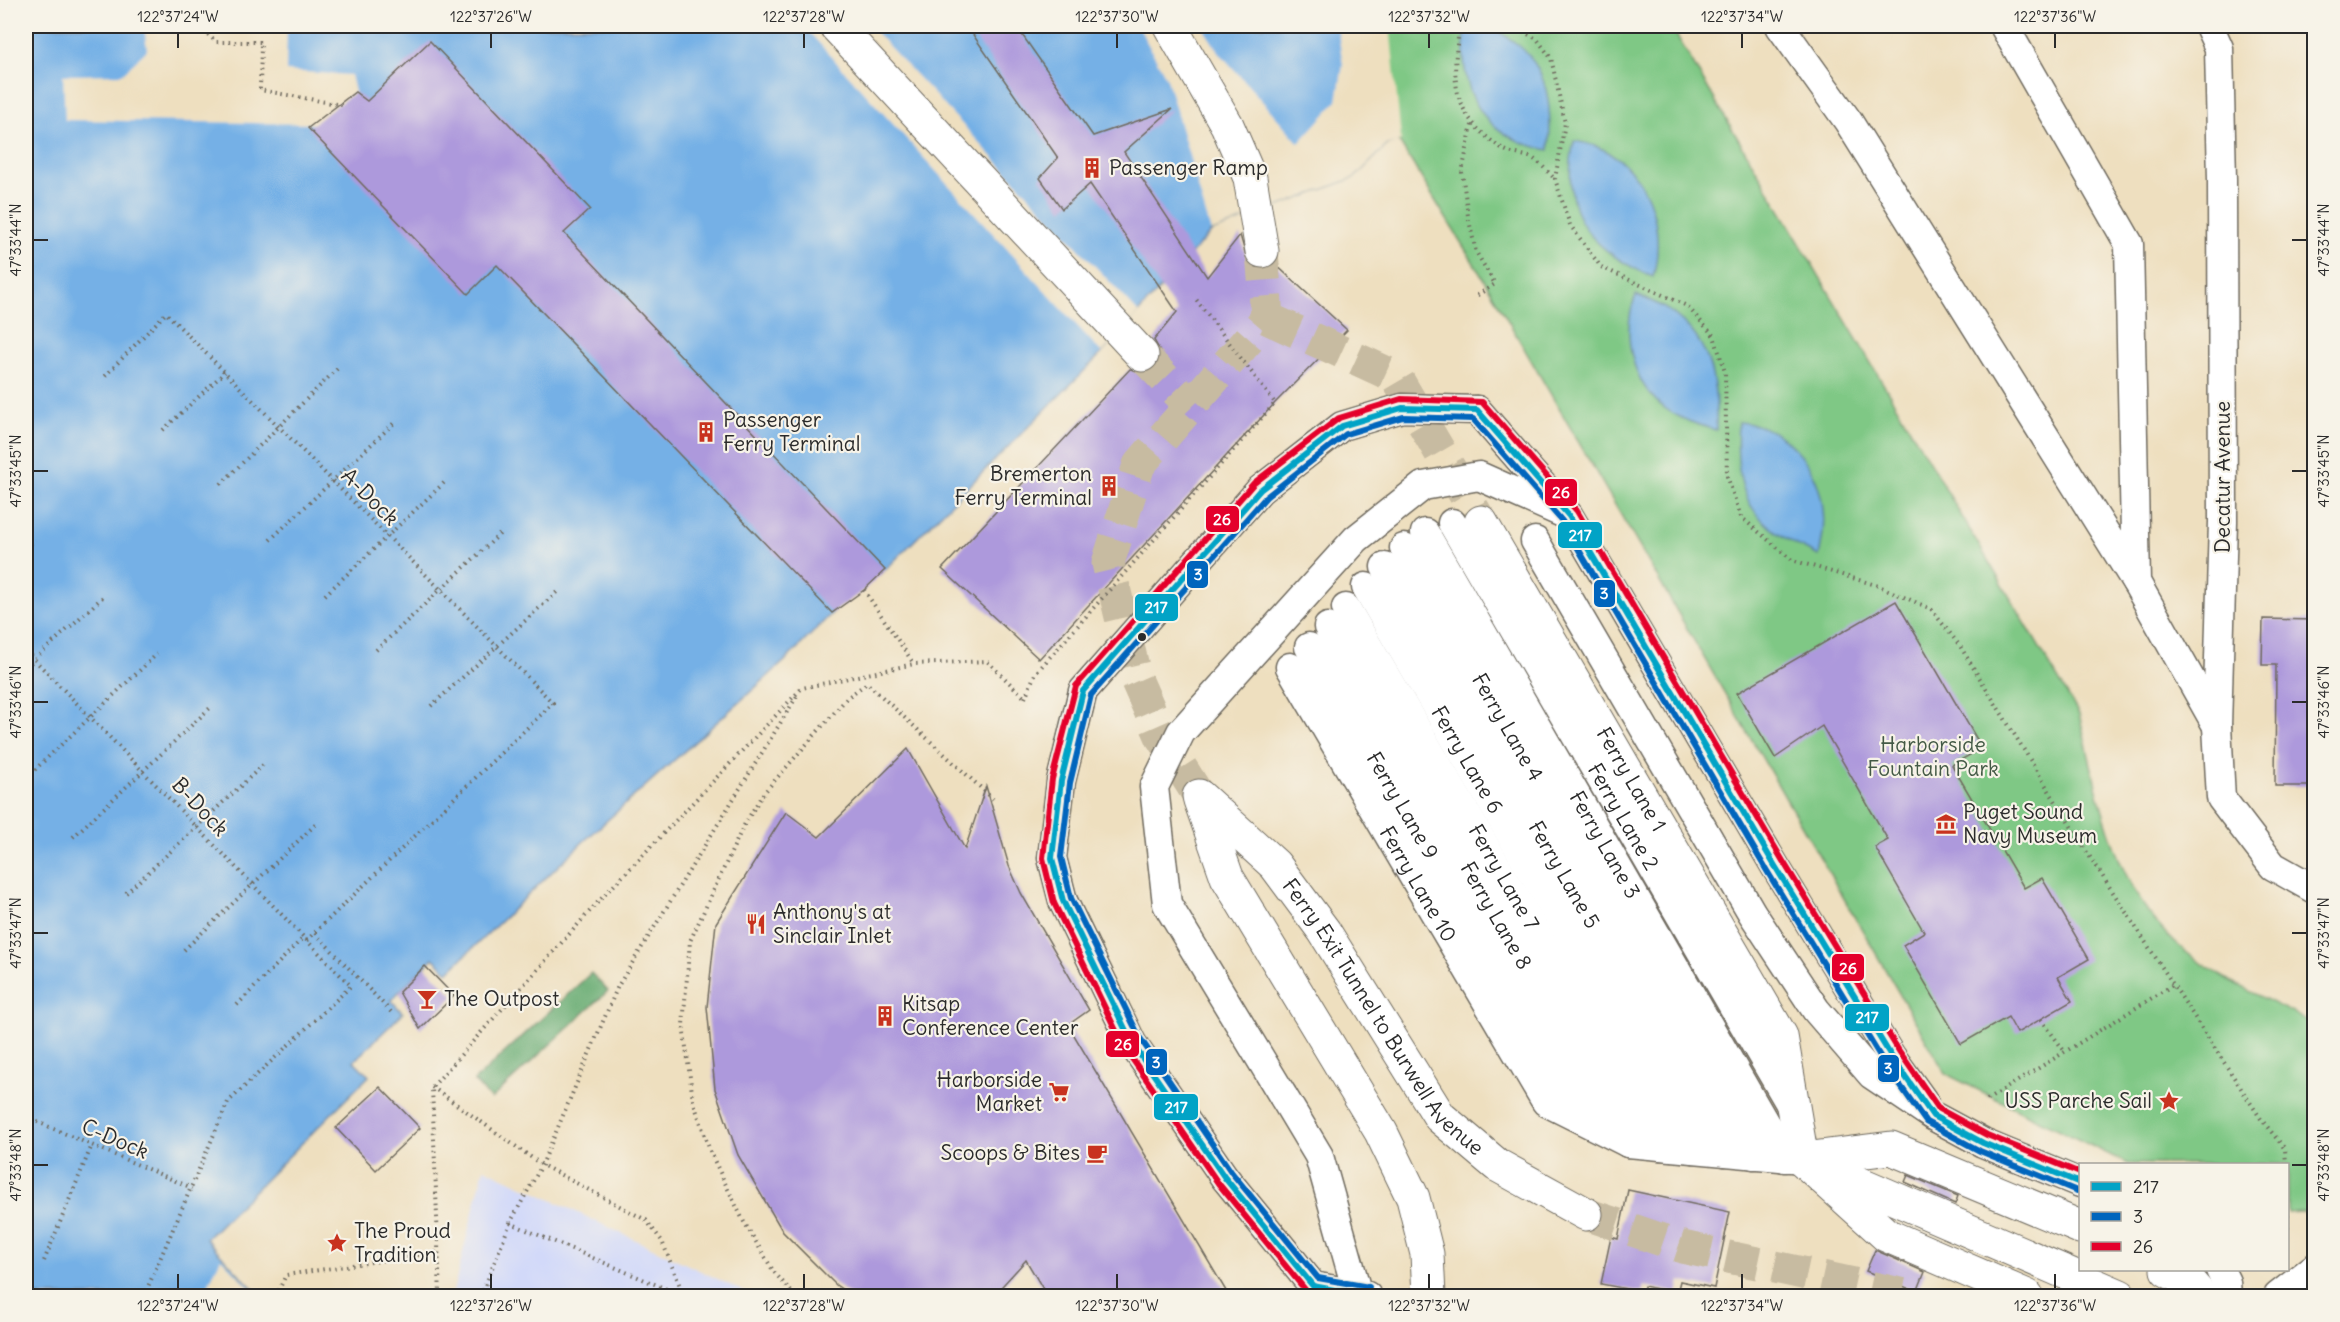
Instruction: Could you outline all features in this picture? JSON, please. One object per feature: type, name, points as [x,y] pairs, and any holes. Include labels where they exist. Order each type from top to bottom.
[{"type":"highway","points":[[836,26],[1142,355]]},
{"type":"highway","points":[[1170,26],[1227,124],[1250,178],[1262,251]]},
{"type":"highway","name":"Ferry Lane 1","points":[[1467,523],[1781,1036],[1794,1111]]},
{"type":"highway","name":"Ferry Exit Tunnel to Burwell Avenue","points":[[1429,1296],[1427,1254],[1413,1198],[1381,1132],[1227,877],[1199,796],[1275,865],[1324,931],[1440,1117],[1497,1165],[1586,1214]]},
{"type":"highway","points":[[1794,1111],[1794,1158]]},
{"type":"highway","points":[[1794,1158],[1891,1148],[2079,1227]]},
{"type":"highway","points":[[1794,1158],[1886,1235],[2027,1296]]},
{"type":"highway","points":[[1794,1158],[2120,1296]]},
{"type":"highway","points":[[2170,1271],[2189,1282],[2201,1296]]},
{"type":"lane","points":[[1780,26],[1848,121],[2136,582],[2217,726]]},
{"type":"lane","points":[[2004,26],[2129,244],[2136,582]]},
{"type":"lane","name":"Decatur Avenue","points":[[2209,26],[2219,48],[2222,180],[2223,522],[2217,726],[2221,798],[2273,866],[2314,889]]},
{"type":"lane","points":[[1569,516],[1479,476],[1423,486],[1356,539],[1181,732],[1154,788],[1167,904],[1319,1156],[1363,1296],[1313,1286],[1225,1178],[1132,1043],[1063,901],[1052,858],[1061,781],[1083,691],[1260,490],[1342,426],[1402,408],[1477,410],[1569,516],[1775,867],[1891,1056],[1934,1116]]},
{"type":"lane","name":"Ferry Lane 2","points":[[1467,523],[1794,1111]]},
{"type":"lane","points":[[1535,541],[1752,913],[1816,1010],[1872,1075],[1934,1116],[1983,1143],[2079,1183]]},
{"type":"lane","name":"Ferry Lane 6","points":[[1395,559],[1694,1149]]},
{"type":"lane","name":"Ferry Lane 5","points":[[1395,559],[1725,1152]]},
{"type":"lane","name":"Ferry Lane 4","points":[[1395,559],[1754,1155]]},
{"type":"lane","name":"Ferry Lane 3","points":[[1395,559],[1794,1158]]},
{"type":"lane","name":"Ferry Lane 10","points":[[1318,637],[1546,1102],[1588,1122]]},
{"type":"lane","name":"Ferry Lane 9","points":[[1318,637],[1588,1122]]},
{"type":"lane","name":"Ferry Lane 8","points":[[1318,637],[1628,1143]]},
{"type":"lane","name":"Ferry Lane 7","points":[[1318,637],[1661,1146]]},
{"type":"lane","points":[[1588,1122],[1628,1143],[1794,1158]]},
{"type":"lane","points":[[2278,1296],[2314,1268]]},
{"type":"lane","points":[[2221,1271],[2226,1282],[2227,1296]]},
{"type":"path","points":[[199,26],[216,42],[261,42],[260,90],[342,105]]},
{"type":"path","points":[[1460,26],[1454,56],[1455,91],[1472,124],[1505,150],[1533,159],[1555,179]]},
{"type":"path","points":[[1512,26],[1537,39],[1551,58],[1565,123],[1555,179],[1570,225],[1601,267],[1687,306],[1714,336],[1725,372],[1727,476],[1741,517],[1792,560],[1879,586],[1931,609],[1960,646],[2088,854],[2260,1119],[2285,1149],[2286,1163]]},
{"type":"path","points":[[1472,124],[1462,172],[1476,252],[1496,284],[1476,296]]},
{"type":"path","points":[[440,1296],[432,1087],[599,901],[802,688],[914,664],[987,661],[1025,698],[1035,674],[1275,403],[1195,298]]},
{"type":"path","name":"A-Dock","points":[[105,376],[166,313],[553,704],[315,933]]},
{"type":"path","points":[[221,484],[339,367]]},
{"type":"path","points":[[164,430],[225,372]]},
{"type":"path","points":[[270,540],[394,423]]},
{"type":"path","points":[[325,595],[447,480]]},
{"type":"path","points":[[376,650],[502,532]]},
{"type":"path","points":[[26,548],[34,540]]},
{"type":"path","points":[[864,590],[914,664]]},
{"type":"path","points":[[431,706],[558,591]]},
{"type":"path","points":[[26,667],[105,595]]},
{"type":"path","name":"B-Dock","points":[[26,651],[143,769],[351,986],[228,1102],[192,1188]]},
{"type":"path","points":[[26,778],[157,654]]},
{"type":"path","points":[[795,1296],[774,1272],[744,1222],[711,1154],[693,1100],[683,1025],[690,941],[743,827],[762,795],[848,697],[867,683],[993,799]]},
{"type":"path","points":[[481,1296],[510,1223],[542,1165],[618,986],[802,688]]},
{"type":"path","points":[[73,837],[211,707]]},
{"type":"path","points":[[126,893],[264,764]]},
{"type":"path","points":[[184,950],[318,822]]},
{"type":"path","points":[[237,1005],[315,933],[393,1014]]},
{"type":"path","points":[[1977,1106],[2173,985]]},
{"type":"path","points":[[2041,1019],[2065,1052]]},
{"type":"path","points":[[432,1087],[542,1165],[646,1220],[662,1241],[684,1296]]},
{"type":"path","name":"C-Dock","points":[[26,1117],[192,1188]]},
{"type":"path","points":[[44,1261],[92,1145]]},
{"type":"path","points":[[144,1296],[192,1188]]},
{"type":"path","points":[[510,1223],[684,1296]]},
{"type":"path","points":[[276,1296],[286,1275],[438,1252]]},
{"type":"shaded area","points":[[484,1168],[753,1296],[452,1296]]},
{"type":"green space","name":"Harborside Fountain Park","points":[[1386,26],[1671,26],[2079,714],[2094,779],[2113,843],[2141,902],[2161,929],[2201,963],[2232,982],[2314,1024],[2314,1211],[2289,1213],[2289,1163],[2126,1163],[1946,1074],[1489,288],[1398,140]]},
{"type":"green space","points":[[591,973],[608,991],[491,1099],[474,1081]]},
{"type":"water","points":[[26,26],[1386,26],[1398,140],[1387,145],[1355,177],[1211,232],[1102,353],[885,570],[832,613],[786,660],[583,842],[448,972],[433,958],[391,1000],[403,1013],[354,1061],[369,1076],[206,1239],[260,1296],[26,1296]]},
{"type":"water","points":[[1466,26],[1480,26],[1496,30],[1525,51],[1535,63],[1549,104],[1549,150],[1526,144],[1506,135],[1491,123],[1479,108],[1470,91],[1465,71]]},
{"type":"water","points":[[1574,141],[1597,147],[1616,157],[1632,172],[1644,190],[1657,232],[1657,255],[1653,277],[1612,254],[1596,241],[1584,226],[1576,209],[1571,189],[1570,166]]},
{"type":"water","points":[[1636,295],[1659,305],[1677,317],[1691,330],[1702,346],[1714,384],[1716,430],[1669,411],[1656,401],[1646,388],[1638,374],[1630,343],[1631,310]]},
{"type":"water","points":[[1738,422],[1755,425],[1784,439],[1806,463],[1820,493],[1823,510],[1819,556],[1777,532],[1762,520],[1751,506],[1739,471]]},
{"type":"pier","points":[[144,26],[287,26],[286,71],[351,75],[355,92],[314,124],[65,120],[63,75],[122,74],[147,50]]},
{"type":"pier","points":[[812,26],[870,26],[1139,313],[1102,353],[807,30]]},
{"type":"pier","points":[[1138,26],[1202,26],[1218,51],[1299,143],[1337,101],[1343,65],[1337,26],[1390,26],[1401,140],[1387,145],[1355,177],[1211,232],[1167,79]]},
{"type":"pier","points":[[221,1258],[258,1296],[203,1296]]},
{"type":"building","name":"Bremerton Ferry Terminal","points":[[967,26],[1016,26],[1093,136],[1172,109],[1124,152],[1207,277],[1240,235],[1248,263],[1256,269],[1264,270],[1275,264],[1347,330],[1275,403],[1039,659],[942,569],[1130,369],[1146,373],[1155,368],[1160,360],[1160,351],[1154,340],[1177,312],[1090,184],[1062,209],[1040,178],[1058,158]]},
{"type":"building","name":"Passenger Ferry Terminal","points":[[430,41],[590,209],[564,233],[885,570],[864,590],[832,613],[497,265],[468,294],[308,128],[355,92],[367,101]]},
{"type":"building","name":"Puget Sound Navy Museum","points":[[1896,601],[1982,748],[1952,765],[2024,888],[2042,878],[2089,959],[2058,977],[2072,1001],[2017,1033],[2008,1017],[1961,1044],[1903,945],[1924,932],[1875,847],[1888,840],[1822,726],[1775,758],[1737,693]]},
{"type":"building","points":[[2263,619],[2314,620],[2314,786],[2275,786],[2276,665],[2262,665]]},
{"type":"building","name":"Kitsap Conference Center","points":[[908,749],[965,849],[986,786],[1009,866],[1021,893],[1089,1010],[1068,1025],[1229,1296],[1047,1296],[1026,1260],[993,1296],[852,1296],[836,1285],[783,1232],[738,1155],[715,1089],[707,1007],[716,923],[786,812],[819,837]]},
{"type":"building","name":"The Outpost","points":[[425,966],[454,996],[420,1029],[399,992]]},
{"type":"building","points":[[380,1087],[420,1128],[376,1170],[336,1128]]},
{"type":"building","points":[[1908,1175],[1958,1196],[1955,1204],[1905,1182]]},
{"type":"building","points":[[1628,1190],[1730,1212],[1714,1288],[1680,1281],[1677,1293],[1644,1286],[1642,1292],[1601,1284],[1611,1237],[1618,1239]]},
{"type":"building","points":[[1875,1250],[1925,1272],[1917,1292],[1866,1271]]},
{"type":"tunnel","points":[[1199,796],[1162,738],[1136,679],[1108,563],[1139,465],[1267,318],[1262,251]]},
{"type":"tunnel","points":[[1267,318],[1396,377],[1481,522]]},
{"type":"tunnel","points":[[1142,355],[1192,407]]},
{"type":"tunnel","points":[[1586,1214],[1682,1247],[1910,1296]]},
{"type":"transit line","name":"26","points":[[1320,1296],[1307,1292],[1218,1183],[1124,1047],[1054,903],[1043,858],[1052,779],[1076,686],[1254,483],[1339,418],[1401,399],[1482,402],[1577,511],[1783,861],[1899,1051],[1939,1109],[1987,1135],[2079,1173]]},
{"type":"transit line","name":"217","points":[[1367,1296],[1313,1286],[1225,1178],[1132,1043],[1063,901],[1052,858],[1061,781],[1083,691],[1260,490],[1342,426],[1402,408],[1477,410],[1569,516],[1775,866],[1891,1056],[1933,1116],[1983,1143],[2079,1183]]},
{"type":"transit line","name":"3","points":[[1369,1287],[1318,1278],[1232,1173],[1140,1038],[1071,898],[1061,857],[1070,783],[1091,695],[1266,497],[1346,434],[1403,417],[1473,419],[1562,521],[1767,871],[1883,1061],[1926,1122],[1980,1151],[2077,1191]]},
{"type":"place","name":"Passenger Ramp","points":[[1092,168]]},
{"type":"place","name":"Passenger Ferry Terminal","points":[[706,432]]},
{"type":"place","name":"Bremerton Ferry Terminal","points":[[1109,486]]},
{"type":"place","name":"Puget Sound Navy Museum","points":[[1946,824]]},
{"type":"place","name":"Anthony's at Sinclair Inlet","points":[[756,924]]},
{"type":"place","name":"The Outpost","points":[[427,999]]},
{"type":"place","name":"Kitsap Conference Center","points":[[885,1016]]},
{"type":"place","name":"Harborside Market","points":[[1059,1092]]},
{"type":"place","name":"USS Parche Sail","points":[[2169,1101]]},
{"type":"place","name":"Scoops & Bites","points":[[1097,1153]]},
{"type":"place","name":"The Proud Tradition","points":[[337,1243]]}]
